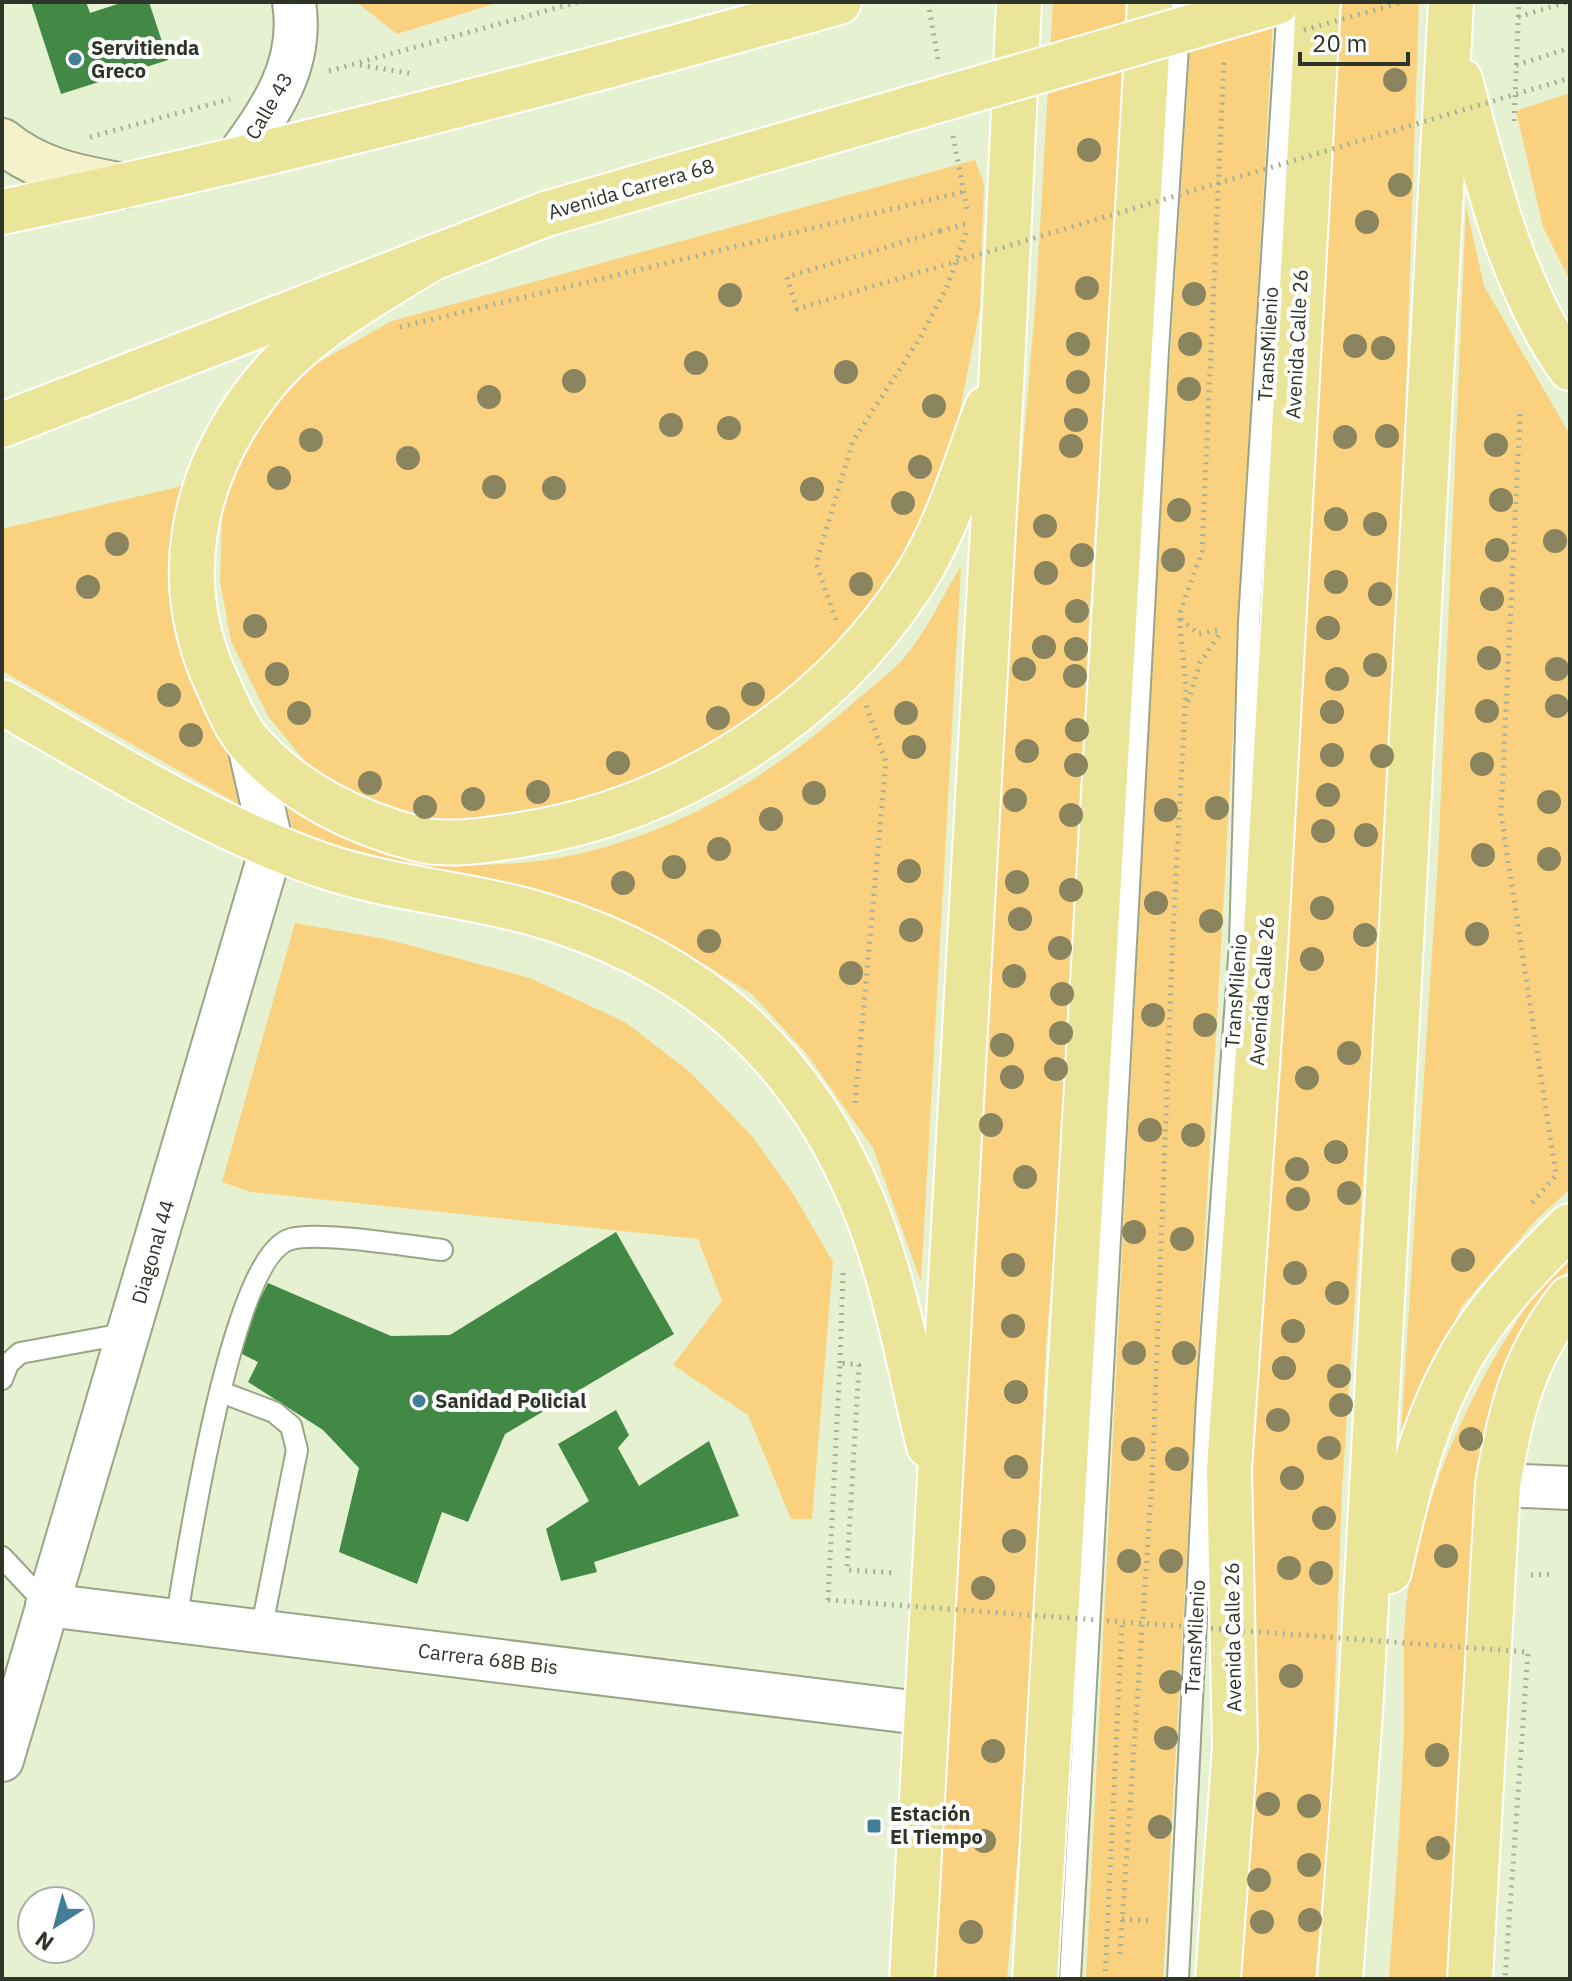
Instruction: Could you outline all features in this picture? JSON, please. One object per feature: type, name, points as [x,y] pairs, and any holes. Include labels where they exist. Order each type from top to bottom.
[{"type":"main road","points":[[2,212],[235,160],[534,87],[839,2]]},
{"type":"main road","points":[[912,1979],[1002,368],[1019,2]]},
{"type":"main road","points":[[1035,1979],[1150,2]]},
{"type":"main road","name":"Avenida Carrera 68","points":[[2,425],[546,214],[1277,2]]},
{"type":"main road","name":"Avenida Calle 26","points":[[1218,1979],[1235,1747],[1229,1469],[1265,950],[1318,2]]},
{"type":"main road","points":[[1450,20],[1479,153],[1533,306],[1570,368]]},
{"type":"main road","points":[[1340,1979],[1360,1714],[1450,20]]},
{"type":"main road","points":[[432,258],[364,300],[306,342],[274,373],[235,424],[206,484],[192,542],[191,608],[205,658],[248,741],[297,785],[350,818],[422,840],[481,841],[544,831],[612,813],[674,788],[776,727],[821,691],[883,625],[916,578],[943,523],[1002,368]]},
{"type":"main road","points":[[2,702],[150,787],[272,846],[327,867],[541,915],[602,936],[709,994],[751,1031],[787,1072],[827,1132],[864,1206],[880,1254],[940,1489]]},
{"type":"main road","points":[[1360,1714],[1403,1507],[1452,1372],[1498,1302],[1570,1226]]},
{"type":"main road","points":[[1470,1979],[1498,1485],[1511,1410],[1532,1355],[1570,1298]]},
{"type":"street","name":"Calle 43","points":[[235,160],[284,84],[293,63],[298,31],[294,2]]},
{"type":"street","points":[[2,141],[20,156],[63,174],[124,186]]},
{"type":"street","name":"Diagonal 44","points":[[2,1760],[272,846],[248,741]]},
{"type":"street","points":[[1498,1485],[1570,1488]]},
{"type":"street","name":"Carrera 68B Bis","points":[[47,1605],[928,1714]]},
{"type":"lane","points":[[1070,1979],[1157,365],[1181,2]]},
{"type":"lane","name":"TransMilenio","points":[[1178,1979],[1207,1399],[1240,944],[1249,622],[1288,2]]},
{"type":"lane","points":[[176,1621],[230,1347],[261,1270],[273,1252],[289,1239],[313,1237],[442,1250]]},
{"type":"lane","points":[[2,1379],[8,1364],[20,1353],[129,1333]]},
{"type":"lane","points":[[221,1392],[274,1412],[291,1426],[297,1450],[261,1631]]},
{"type":"lane","points":[[2,1557],[47,1605]]},
{"type":"path","points":[[109,132],[578,2]]},
{"type":"path","points":[[1514,122],[1519,2]]},
{"type":"path","points":[[1518,17],[1567,2]]},
{"type":"path","points":[[1516,65],[1570,48]]},
{"type":"path","points":[[1120,1954],[1152,1482],[1186,664],[1179,615],[1202,551],[1224,49]]},
{"type":"path","points":[[970,222],[787,277],[797,309],[1570,78]]},
{"type":"path","points":[[395,328],[963,192]]},
{"type":"path","points":[[1520,414],[1501,814],[1556,1175],[1522,1215]]},
{"type":"path","points":[[1179,615],[1183,623],[1198,634],[1215,633],[1228,622],[1200,663],[1184,715]]},
{"type":"path","points":[[842,1302],[828,1600],[1528,1652],[1505,1979]]},
{"type":"path","points":[[840,1363],[859,1365],[847,1570],[935,1576]]},
{"type":"path","points":[[1531,1573],[1555,1574]]},
{"type":"path","points":[[1105,1979],[1122,1622]]},
{"type":"path","points":[[1122,1919],[1152,1920],[1152,1935]]},
{"type":"shaded area","points":[[356,2],[499,2],[397,34]]},
{"type":"shaded area","points":[[1053,2],[1128,2],[1089,622],[1070,1038],[1046,1349],[1027,1748],[1007,1979],[935,1979],[1006,646],[1036,297]]},
{"type":"shaded area","points":[[1193,2],[1274,2],[1163,1979],[1086,1979],[1156,573]]},
{"type":"shaded area","points":[[1336,2],[1419,2],[1395,718],[1342,1489],[1331,1793],[1315,1979],[1235,1979],[1250,1440]]},
{"type":"shaded area","points":[[1570,93],[1570,281],[1543,227],[1516,111]]},
{"type":"shaded area","points":[[975,160],[984,184],[980,308],[957,426],[900,569],[859,640],[752,725],[620,793],[525,822],[443,825],[384,815],[312,770],[268,716],[231,641],[220,581],[223,492],[246,437],[287,380],[392,321]]},
{"type":"shaded area","points":[[1466,206],[1484,286],[1570,435],[1570,1189],[1537,1219],[1462,1306],[1401,1433],[1438,861]]},
{"type":"shaded area","points":[[186,485],[171,532],[170,581],[191,665],[231,746],[240,805],[2,671],[2,529]]},
{"type":"shaded area","points":[[961,566],[921,1282],[873,1148],[805,1052],[752,994],[687,954],[606,913],[294,835],[287,807],[398,857],[472,865],[533,862],[592,851],[648,832],[703,808],[755,778],[805,743],[878,682],[911,649]]},
{"type":"shaded area","points":[[295,923],[390,940],[530,978],[625,1022],[690,1072],[752,1136],[794,1195],[833,1262],[812,1519],[791,1519],[748,1415],[673,1365],[722,1301],[698,1239],[251,1192],[222,1182]]},
{"type":"shaded area","points":[[1561,1258],[1570,1265],[1507,1375],[1460,1979],[1389,1979],[1403,1762],[1405,1620],[1419,1540],[1448,1454],[1486,1372]]},
{"type":"building","points":[[31,2],[86,2],[90,13],[124,2],[149,2],[168,60],[61,94]]},
{"type":"building","name":"Sanidad Policial","points":[[616,1232],[674,1334],[505,1434],[468,1522],[442,1512],[417,1584],[339,1552],[359,1468],[323,1430],[248,1382],[258,1362],[234,1350],[268,1283],[391,1336],[450,1335]]},
{"type":"building","name":"Sanidad Policial","points":[[616,1410],[629,1435],[618,1448],[639,1486],[709,1441],[739,1516],[594,1562],[597,1572],[561,1581],[546,1529],[589,1501],[558,1444]]},
{"type":"place","name":"Servitienda Greco","points":[[75,59]]},
{"type":"place","name":"Sanidad Policial","points":[[419,1401]]},
{"type":"place","name":"Estación El Tiempo","points":[[874,1826]]}]
